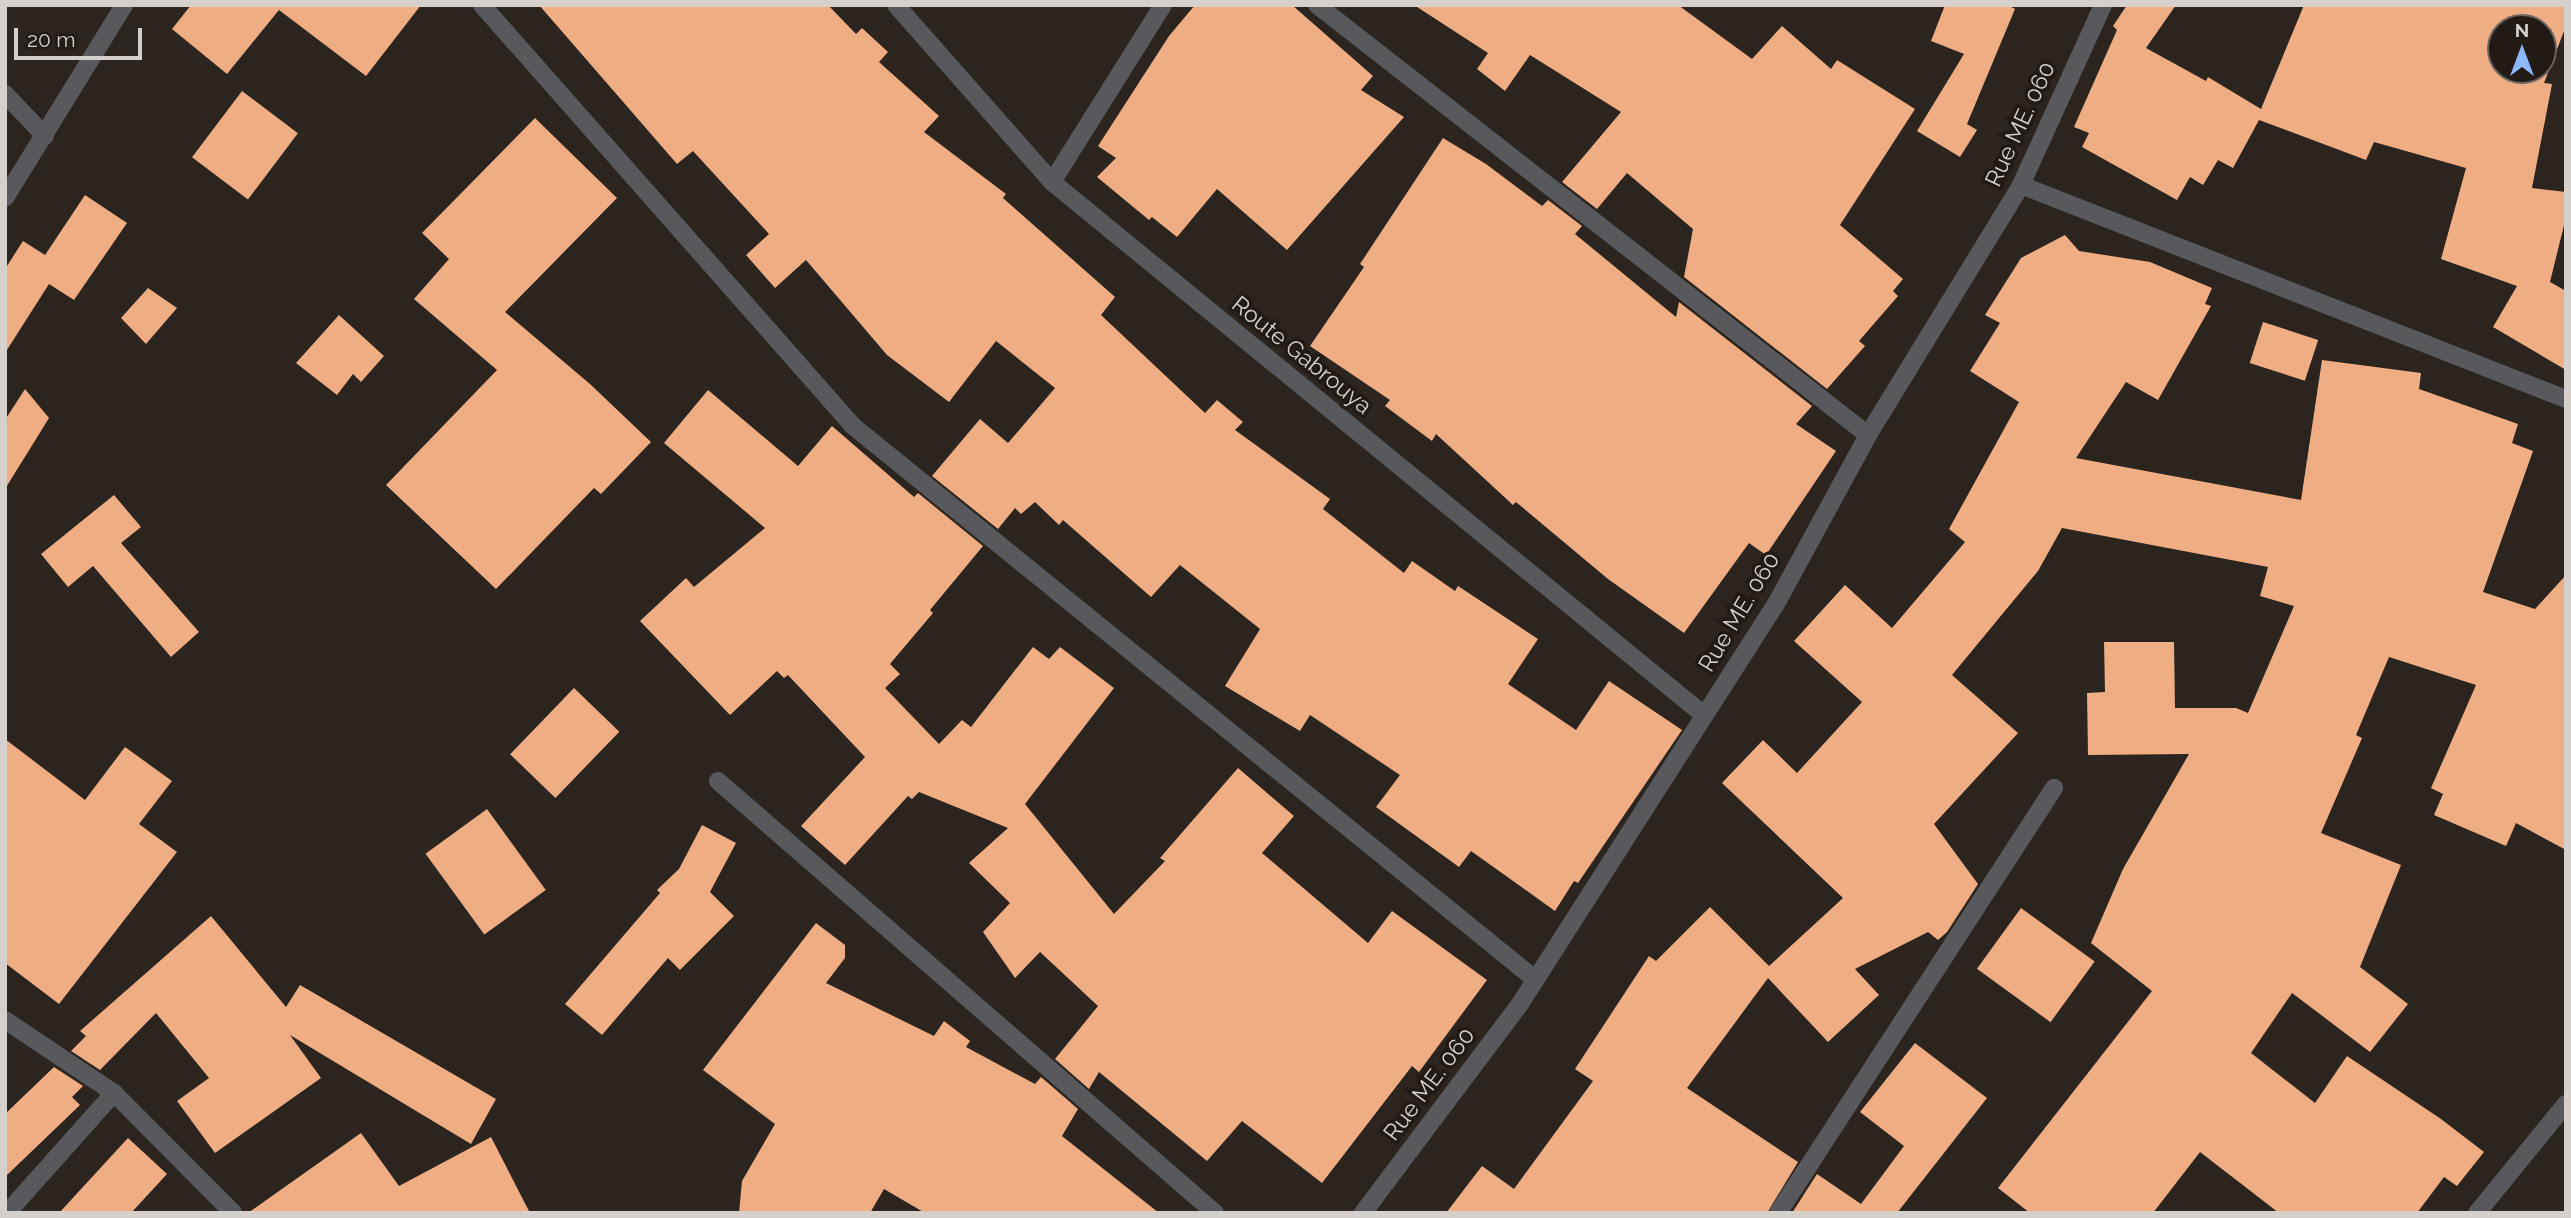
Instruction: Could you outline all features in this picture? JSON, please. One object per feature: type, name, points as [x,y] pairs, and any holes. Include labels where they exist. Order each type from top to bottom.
[{"type":"street","points":[[5,198],[124,5]]},
{"type":"street","points":[[482,5],[853,426],[1536,979]]},
{"type":"street","name":"Route Gabrouya","points":[[896,5],[1052,182],[1704,715]]},
{"type":"street","points":[[1052,182],[1163,5]]},
{"type":"street","points":[[1317,5],[1868,435]]},
{"type":"street","name":"Rue ME. 060","points":[[1363,1213],[1536,979],[1776,604],[1868,435],[2021,185],[2103,5]]},
{"type":"street","points":[[5,94],[44,136]]},
{"type":"street","points":[[2021,185],[2566,399]]},
{"type":"street","points":[[718,780],[1215,1213]]},
{"type":"street","points":[[1778,1213],[2054,788]]},
{"type":"street","points":[[5,1020],[114,1093],[233,1213]]},
{"type":"street","points":[[7,1213],[114,1093]]},
{"type":"street","points":[[2477,1213],[2566,1104]]},
{"type":"building","points":[[191,5],[421,5],[366,76],[279,10],[227,74],[172,29]]},
{"type":"building","points":[[539,5],[828,5],[856,34],[862,28],[888,52],[879,62],[939,116],[924,132],[1006,194],[1003,198],[1115,297],[1101,315],[1205,413],[1217,400],[1243,422],[1235,430],[1330,499],[1323,509],[1404,573],[1412,561],[1455,591],[1458,586],[1538,639],[1508,684],[1576,730],[1609,681],[1682,730],[1578,883],[1574,881],[1555,911],[1471,851],[1459,867],[1376,807],[1400,775],[1310,715],[1300,731],[1225,686],[1260,629],[1180,565],[1151,597],[1063,520],[1059,525],[1035,502],[1021,514],[1015,508],[998,529],[932,476],[980,419],[1008,443],[1055,388],[996,341],[949,402],[887,355],[806,260],[775,288],[746,255],[769,234],[693,151],[677,164]]},
{"type":"building","points":[[1195,5],[1292,5],[1373,76],[1361,90],[1404,117],[1287,250],[1217,189],[1177,237],[1152,217],[1149,220],[1097,177],[1116,158],[1098,146],[1169,36]]},
{"type":"building","points":[[1414,5],[1678,5],[1752,59],[1782,26],[1831,69],[1837,60],[1915,109],[1840,225],[1903,279],[1893,291],[1898,296],[1859,341],[1865,346],[1827,389],[1684,277],[1693,229],[1627,173],[1597,209],[1562,182],[1621,112],[1530,55],[1505,91],[1477,69],[1488,53]]},
{"type":"building","points":[[1945,5],[2008,5],[2015,9],[1967,124],[1977,130],[1960,157],[1917,131],[1964,54],[1931,41]]},
{"type":"building","points":[[2127,5],[2176,5],[2146,48],[2206,81],[2208,77],[2261,109],[2304,5],[2566,5],[2566,26],[2557,49],[2557,14],[2487,14],[2487,84],[2552,84],[2532,188],[2566,192],[2566,217],[2550,282],[2566,291],[2566,370],[2493,327],[2517,286],[2441,259],[2466,168],[2374,142],[2366,160],[2259,120],[2233,168],[2218,160],[2203,185],[2190,177],[2177,200],[2082,147],[2089,133],[2074,127],[2117,30],[2113,26]]},
{"type":"building","points":[[242,91],[298,133],[248,199],[192,157]]},
{"type":"building","points":[[535,118],[617,198],[505,312],[590,384],[651,442],[601,494],[594,488],[496,589],[386,485],[497,370],[414,299],[449,259],[422,233]]},
{"type":"building","points":[[1443,138],[1486,164],[1542,206],[1548,200],[1582,226],[1575,234],[1676,317],[1679,302],[1812,406],[1796,424],[1836,451],[1766,555],[1749,543],[1684,633],[1608,579],[1516,502],[1513,505],[1436,434],[1432,441],[1385,406],[1390,400],[1310,346],[1364,267],[1360,264]]},
{"type":"building","points":[[85,195],[127,223],[74,300],[49,284],[5,353],[5,269],[23,241],[45,255]]},
{"type":"building","points":[[2065,235],[2079,251],[2150,262],[2212,288],[2205,304],[2211,306],[2158,400],[2126,382],[2076,458],[2301,500],[2322,360],[2421,373],[2419,389],[2518,424],[2512,443],[2533,451],[2483,592],[2535,609],[2566,575],[2566,850],[2516,823],[2506,846],[2434,815],[2443,794],[2431,788],[2476,685],[2389,657],[2356,735],[2362,738],[2321,833],[2401,865],[2360,967],[2408,1004],[2370,1052],[2292,993],[2251,1053],[2315,1103],[2347,1056],[2441,1119],[2484,1152],[2457,1186],[2444,1177],[2417,1213],[2279,1213],[2200,1152],[2153,1213],[2030,1213],[1998,1188],[2152,991],[2091,943],[2123,869],[2189,754],[2088,755],[2087,693],[2105,692],[2104,642],[2174,642],[2175,708],[2236,708],[2248,713],[2294,606],[2260,596],[2268,567],[2062,528],[2038,571],[1952,675],[2018,733],[1934,824],[1978,884],[1947,932],[1938,940],[1928,932],[1855,969],[1879,995],[1828,1042],[1768,978],[1687,1088],[1798,1162],[1767,1213],[1446,1213],[1482,1166],[1514,1189],[1593,1081],[1575,1069],[1649,956],[1656,961],[1710,907],[1769,966],[1843,898],[1722,783],[1763,740],[1797,773],[1862,702],[1794,641],[1845,585],[1892,628],[1965,542],[1949,529],[2019,402],[1970,371],[2000,323],[1985,315],[2021,258]]},
{"type":"building","points":[[148,288],[177,308],[146,344],[121,318]]},
{"type":"building","points":[[339,315],[384,356],[361,382],[353,374],[337,395],[296,363]]},
{"type":"building","points":[[2263,322],[2318,340],[2305,381],[2250,363]]},
{"type":"building","points":[[25,389],[49,418],[5,489],[5,420]]},
{"type":"building","points":[[708,390],[798,466],[832,426],[914,497],[918,493],[983,546],[930,610],[933,613],[890,664],[900,674],[885,688],[939,744],[962,720],[971,727],[1033,647],[1049,659],[1060,647],[1114,688],[1025,804],[1114,914],[1165,861],[1160,858],[1238,768],[1294,816],[1262,853],[1368,943],[1392,911],[1487,980],[1419,1072],[1412,1066],[1322,1183],[1242,1121],[1207,1161],[1099,1072],[1089,1089],[1055,1059],[1098,1006],[1040,952],[1015,978],[983,932],[1010,903],[969,863],[1008,828],[919,792],[912,799],[908,796],[845,865],[801,826],[865,757],[788,675],[784,678],[777,671],[730,715],[640,621],[686,578],[694,587],[765,528],[664,443]]},
{"type":"building","points":[[114,495],[141,527],[121,543],[199,632],[171,657],[93,566],[68,587],[41,554]]},
{"type":"building","points":[[574,688],[619,732],[555,798],[510,754]]},
{"type":"building","points":[[5,739],[85,800],[125,747],[172,781],[139,824],[177,852],[59,1004],[5,963]]},
{"type":"building","points":[[487,809],[546,890],[484,935],[426,854]]},
{"type":"building","points":[[702,825],[736,843],[710,892],[734,916],[680,970],[668,958],[602,1035],[565,1004],[660,893],[657,890],[679,869]]},
{"type":"building","points":[[2021,908],[2095,961],[2051,1022],[1977,969]]},
{"type":"building","points":[[211,916],[286,1007],[300,985],[496,1099],[471,1144],[290,1035],[321,1078],[215,1153],[177,1101],[209,1078],[156,1013],[100,1070],[71,1051],[86,1036],[80,1031]]},
{"type":"building","points":[[816,923],[845,945],[845,958],[826,983],[934,1036],[944,1021],[970,1041],[966,1047],[1035,1084],[1041,1077],[1078,1109],[1062,1136],[1159,1213],[925,1213],[884,1189],[870,1213],[739,1213],[742,1181],[775,1124],[703,1070]]},
{"type":"building","points":[[1915,1043],[1987,1098],[1897,1213],[1792,1213],[1817,1174],[1861,1204],[1904,1146],[1860,1112]]},
{"type":"building","points":[[54,1067],[83,1086],[72,1097],[80,1105],[5,1177],[5,1114]]},
{"type":"building","points":[[361,1133],[399,1186],[491,1137],[530,1213],[248,1213]]},
{"type":"building","points":[[128,1138],[167,1174],[131,1213],[59,1213]]}]
